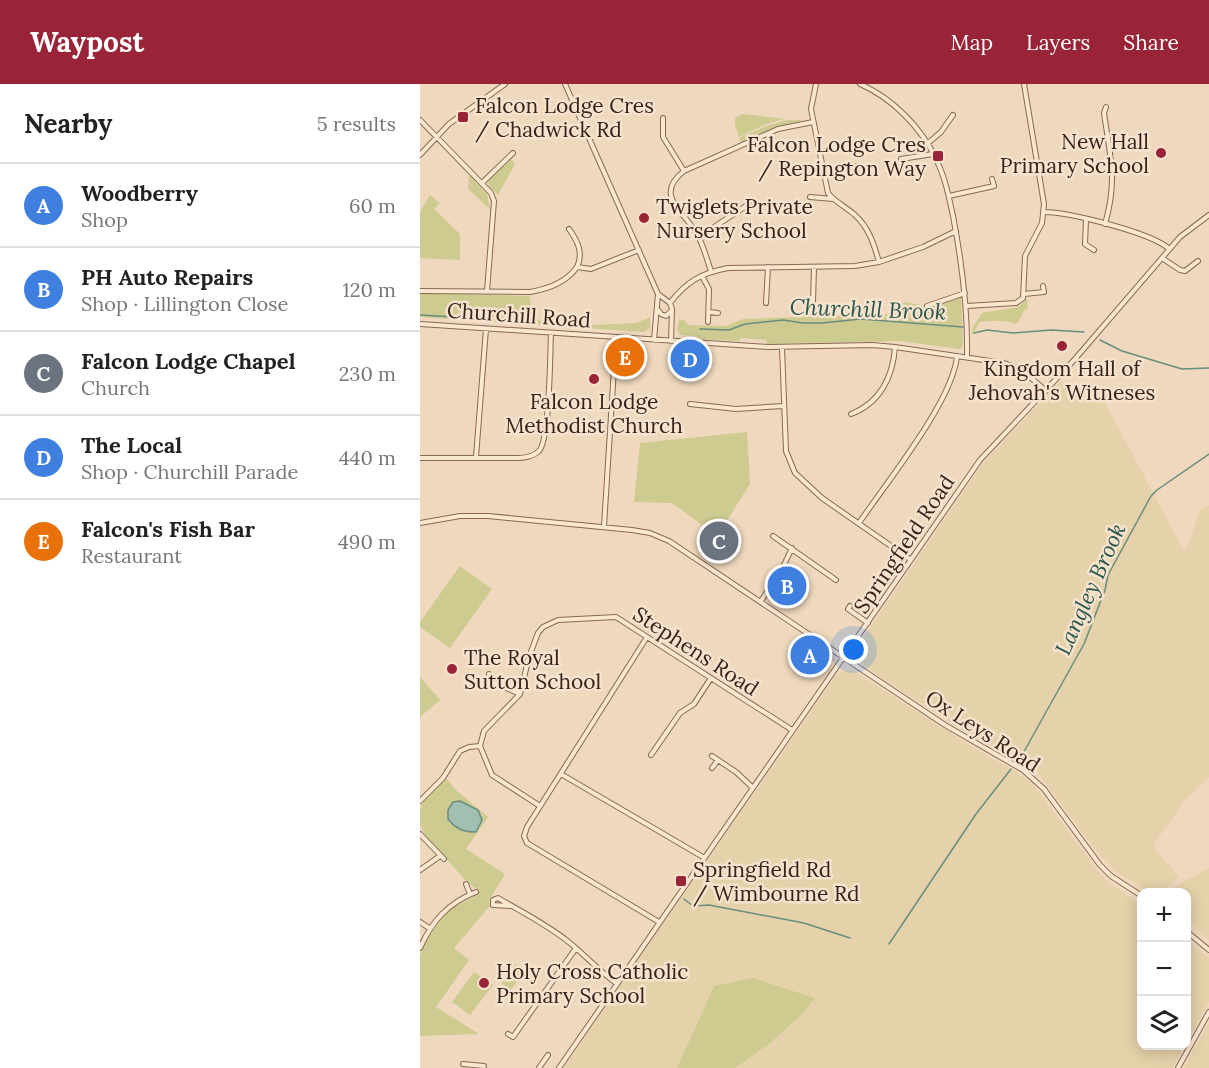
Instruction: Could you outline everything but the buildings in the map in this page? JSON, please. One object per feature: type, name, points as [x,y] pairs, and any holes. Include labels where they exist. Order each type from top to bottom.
[{"type":"street","points":[[420,156],[459,116],[506,84]]},
{"type":"street","points":[[566,84],[658,294],[654,340]]},
{"type":"street","points":[[816,84],[811,104],[828,193],[863,222],[869,232],[879,262]]},
{"type":"street","points":[[860,84],[876,91],[899,110],[933,154],[949,196],[956,231],[965,293],[967,357]]},
{"type":"street","points":[[966,306],[1016,303],[1024,294],[1026,256],[1037,236],[1044,212],[1024,84]]},
{"type":"street","points":[[1105,224],[1114,187],[1104,113],[1106,107]]},
{"type":"street","points":[[927,144],[942,132],[953,115]]},
{"type":"street","points":[[663,118],[663,138],[684,171]]},
{"type":"street","points":[[420,120],[483,182],[491,193],[494,201],[487,291]]},
{"type":"street","points":[[711,271],[699,237],[670,196],[674,179],[684,171],[778,129],[813,122]]},
{"type":"street","points":[[483,182],[513,153]]},
{"type":"street","points":[[901,159],[933,154]]},
{"type":"street","points":[[823,171],[858,166]]},
{"type":"street","points":[[949,196],[994,186],[992,179]]},
{"type":"street","points":[[810,197],[833,199]]},
{"type":"street","points":[[699,237],[749,204]]},
{"type":"street","points":[[1044,212],[1054,212],[1105,224],[1158,241],[1169,249]]},
{"type":"street","name":"Springfield Road","points":[[559,1068],[980,460],[1046,391],[1180,237],[1209,215]]},
{"type":"street","points":[[1086,220],[1085,244],[1094,250]]},
{"type":"street","points":[[420,291],[530,292],[545,290],[567,278],[579,262],[580,248],[569,229]]},
{"type":"street","points":[[658,308],[662,302],[668,302],[683,287],[711,271],[728,268],[855,266],[879,262],[923,247],[956,231]]},
{"type":"street","points":[[577,267],[591,269],[639,250]]},
{"type":"street","points":[[1162,258],[1185,271],[1198,261]]},
{"type":"street","points":[[766,303],[768,267]]},
{"type":"street","points":[[813,302],[814,267]]},
{"type":"street","points":[[702,276],[709,289],[708,322]]},
{"type":"street","points":[[1024,294],[1044,292],[1043,286]]},
{"type":"street","points":[[928,310],[927,306],[965,293]]},
{"type":"street","points":[[658,294],[668,302],[672,309],[671,341]]},
{"type":"street","points":[[767,294],[774,294]]},
{"type":"street","points":[[658,308],[661,314],[666,316],[672,309]]},
{"type":"street","points":[[709,312],[718,313]]},
{"type":"street","name":"Churchill Road","points":[[420,324],[782,348]]},
{"type":"street","points":[[476,458],[486,328]]},
{"type":"street","points":[[420,458],[524,458],[536,453],[545,435],[551,333]]},
{"type":"street","points":[[604,526],[616,337]]},
{"type":"street","points":[[911,560],[822,498],[795,473],[786,451],[782,348],[872,345],[967,357],[1012,365],[1027,374],[1046,391]]},
{"type":"street","points":[[851,414],[865,409],[888,380],[892,370],[895,347]]},
{"type":"street","points":[[859,523],[937,407],[951,378],[957,356]]},
{"type":"street","points":[[690,404],[736,409],[783,406]]},
{"type":"street","name":"Ox Leys Road","points":[[420,523],[475,515],[522,518],[650,533],[669,541],[960,735],[1011,762],[1029,775],[1044,789],[1100,865],[1111,876],[1137,893]]},
{"type":"street","points":[[773,536],[836,580]]},
{"type":"street","points":[[760,601],[782,569],[792,548]]},
{"type":"street","points":[[850,606],[848,609],[868,623]]},
{"type":"street","name":"Stephens Road","points":[[520,694],[538,633],[550,624],[567,619],[609,616],[621,620],[792,730]]},
{"type":"street","points":[[647,637],[525,832],[527,843],[659,922]]},
{"type":"street","points":[[487,687],[490,681],[489,674]]},
{"type":"street","points":[[651,755],[652,748],[680,713],[694,704],[711,678]]},
{"type":"street","points":[[490,681],[520,694],[488,726],[480,746],[492,775],[540,806]]},
{"type":"street","points":[[420,801],[443,778],[460,751],[480,746]]},
{"type":"street","points":[[712,756],[736,772],[752,787]]},
{"type":"street","points":[[712,768],[718,760]]},
{"type":"street","points":[[561,774],[703,858]]},
{"type":"street","points":[[420,834],[444,859]]},
{"type":"street","points":[[420,870],[440,856]]},
{"type":"street","points":[[420,948],[430,928],[452,904],[473,893],[466,884]]},
{"type":"street","points":[[512,906],[552,930],[616,983]]},
{"type":"street","points":[[420,922],[430,928]]},
{"type":"street","points":[[1191,935],[1209,950]]},
{"type":"street","points":[[508,1034],[513,1036],[576,948]]},
{"type":"street","points":[[1178,1068],[1209,1012]]},
{"type":"street","points":[[540,1068],[548,1055]]},
{"type":"street","points":[[463,1064],[469,1067],[484,1066]]},
{"type":"shaded area","points":[[743,114],[784,119],[766,124],[739,137],[735,118]]},
{"type":"shaded area","points":[[787,120],[801,120],[801,122],[783,125],[741,143],[739,138]]},
{"type":"shaded area","points":[[511,159],[515,164],[498,195],[489,186],[488,181]]},
{"type":"shaded area","points":[[469,175],[487,194],[490,209],[468,189]]},
{"type":"shaded area","points":[[430,195],[440,203],[434,209],[460,234],[460,260],[420,258],[420,212]]},
{"type":"shaded area","points":[[420,293],[529,296],[534,317],[541,321],[592,325],[637,323],[650,317],[650,328],[644,332],[420,317]]},
{"type":"shaded area","points":[[961,298],[963,346],[960,349],[899,341],[767,344],[766,340],[740,338],[740,341],[696,339],[696,336],[681,335],[677,330],[679,320],[684,320],[688,325],[727,326],[743,319],[892,314],[904,302],[921,305],[927,312],[931,312],[932,307]]},
{"type":"shaded area","points":[[1027,299],[1028,309],[1024,310],[1016,324],[1003,321],[980,322],[972,335],[972,329],[982,313],[1018,307]]},
{"type":"shaded area","points":[[1061,381],[1085,404],[1099,391],[1184,551],[1200,510],[1209,505],[1209,777],[1185,800],[1154,844],[1156,850],[1179,877],[1166,888],[1143,888],[1115,871],[1097,852],[1038,773],[1018,756],[979,740],[858,660],[856,652],[858,645],[984,462]]},
{"type":"shaded area","points":[[747,432],[750,484],[717,536],[672,503],[634,502],[640,443]]},
{"type":"shaded area","points":[[460,566],[492,589],[450,648],[420,627],[420,622]]},
{"type":"shaded area","points":[[852,670],[1032,783],[1100,874],[1137,901],[1137,1050],[1183,1050],[1173,1068],[735,1068],[769,1044],[801,1015],[815,998],[753,978],[714,986],[677,1068],[564,1068],[631,969],[636,972],[638,968],[634,965],[836,676]]},
{"type":"shaded area","points":[[420,677],[440,700],[420,717]]},
{"type":"shaded area","points":[[446,778],[457,791],[488,817],[466,849],[505,874],[489,900],[490,906],[454,948],[469,960],[436,1007],[479,1034],[420,1036],[420,955],[428,937],[444,916],[454,907],[477,895],[477,889],[468,883],[425,835],[420,824],[420,809],[424,800]]},
{"type":"shaded area","points":[[460,801],[478,810],[482,820],[476,832],[460,829],[448,819],[448,810],[453,802]]},
{"type":"shaded area","points":[[1209,868],[1209,940],[1191,922],[1191,888],[1175,888]]},
{"type":"shaded area","points":[[1191,944],[1209,958],[1209,1002],[1191,1036]]},
{"type":"shaded area","points":[[515,964],[524,971],[511,990],[501,983]]},
{"type":"shaded area","points":[[474,972],[493,985],[470,1015],[452,1002]]},
{"type":"shaded area","points":[[753,978],[815,998],[801,1015],[769,1044],[735,1068],[677,1068],[714,986]]},
{"type":"shaded area","points":[[1209,1023],[1209,1068],[1184,1068]]},
{"type":"waterway","name":"Churchill Brook","points":[[420,315],[488,319]]},
{"type":"waterway","name":"Churchill Brook","points":[[700,329],[729,330],[745,324],[783,320],[822,323],[861,319],[963,327]]},
{"type":"waterway","name":"Churchill Brook","points":[[974,333],[987,330],[1013,333],[1051,330],[1084,332]]},
{"type":"waterway","name":"Churchill Brook","points":[[1100,340],[1122,351],[1182,369],[1209,368]]},
{"type":"waterway","name":"Langley Brook","points":[[1021,757],[1084,644],[1105,590],[1108,575],[1151,496],[1209,454]]},
{"type":"waterway","name":"Langley Brook","points":[[889,944],[976,814],[1011,769]]},
{"type":"waterway","points":[[684,899],[693,906],[709,905],[804,923],[850,938]]},
{"type":"place","name":"Falcon Lodge Cres / Chadwick Rd","points":[[463,117]]},
{"type":"place","name":"New Hall Primary School","points":[[1161,153]]},
{"type":"place","name":"Falcon Lodge Cres / Repington Way","points":[[938,156]]},
{"type":"place","name":"Twiglets Private Nursery School","points":[[644,218]]},
{"type":"place","name":"Kingdom Hall of Jehovah's Witneses","points":[[1062,346]]},
{"type":"place","name":"Falcon's Fish Bar","points":[[625,357]]},
{"type":"place","name":"The Local","points":[[690,359]]},
{"type":"place","name":"Falcon Lodge Methodist Church","points":[[594,379]]},
{"type":"place","name":"Falcon Lodge Chapel","points":[[719,541]]},
{"type":"place","name":"PH Auto Repairs","points":[[787,586]]},
{"type":"place","name":"Woodberry","points":[[810,655]]},
{"type":"place","name":"The Royal Sutton School","points":[[452,669]]},
{"type":"place","name":"Springfield Rd / Wimbourne Rd","points":[[681,881]]},
{"type":"place","name":"Holy Cross Catholic Primary School","points":[[484,983]]}]
